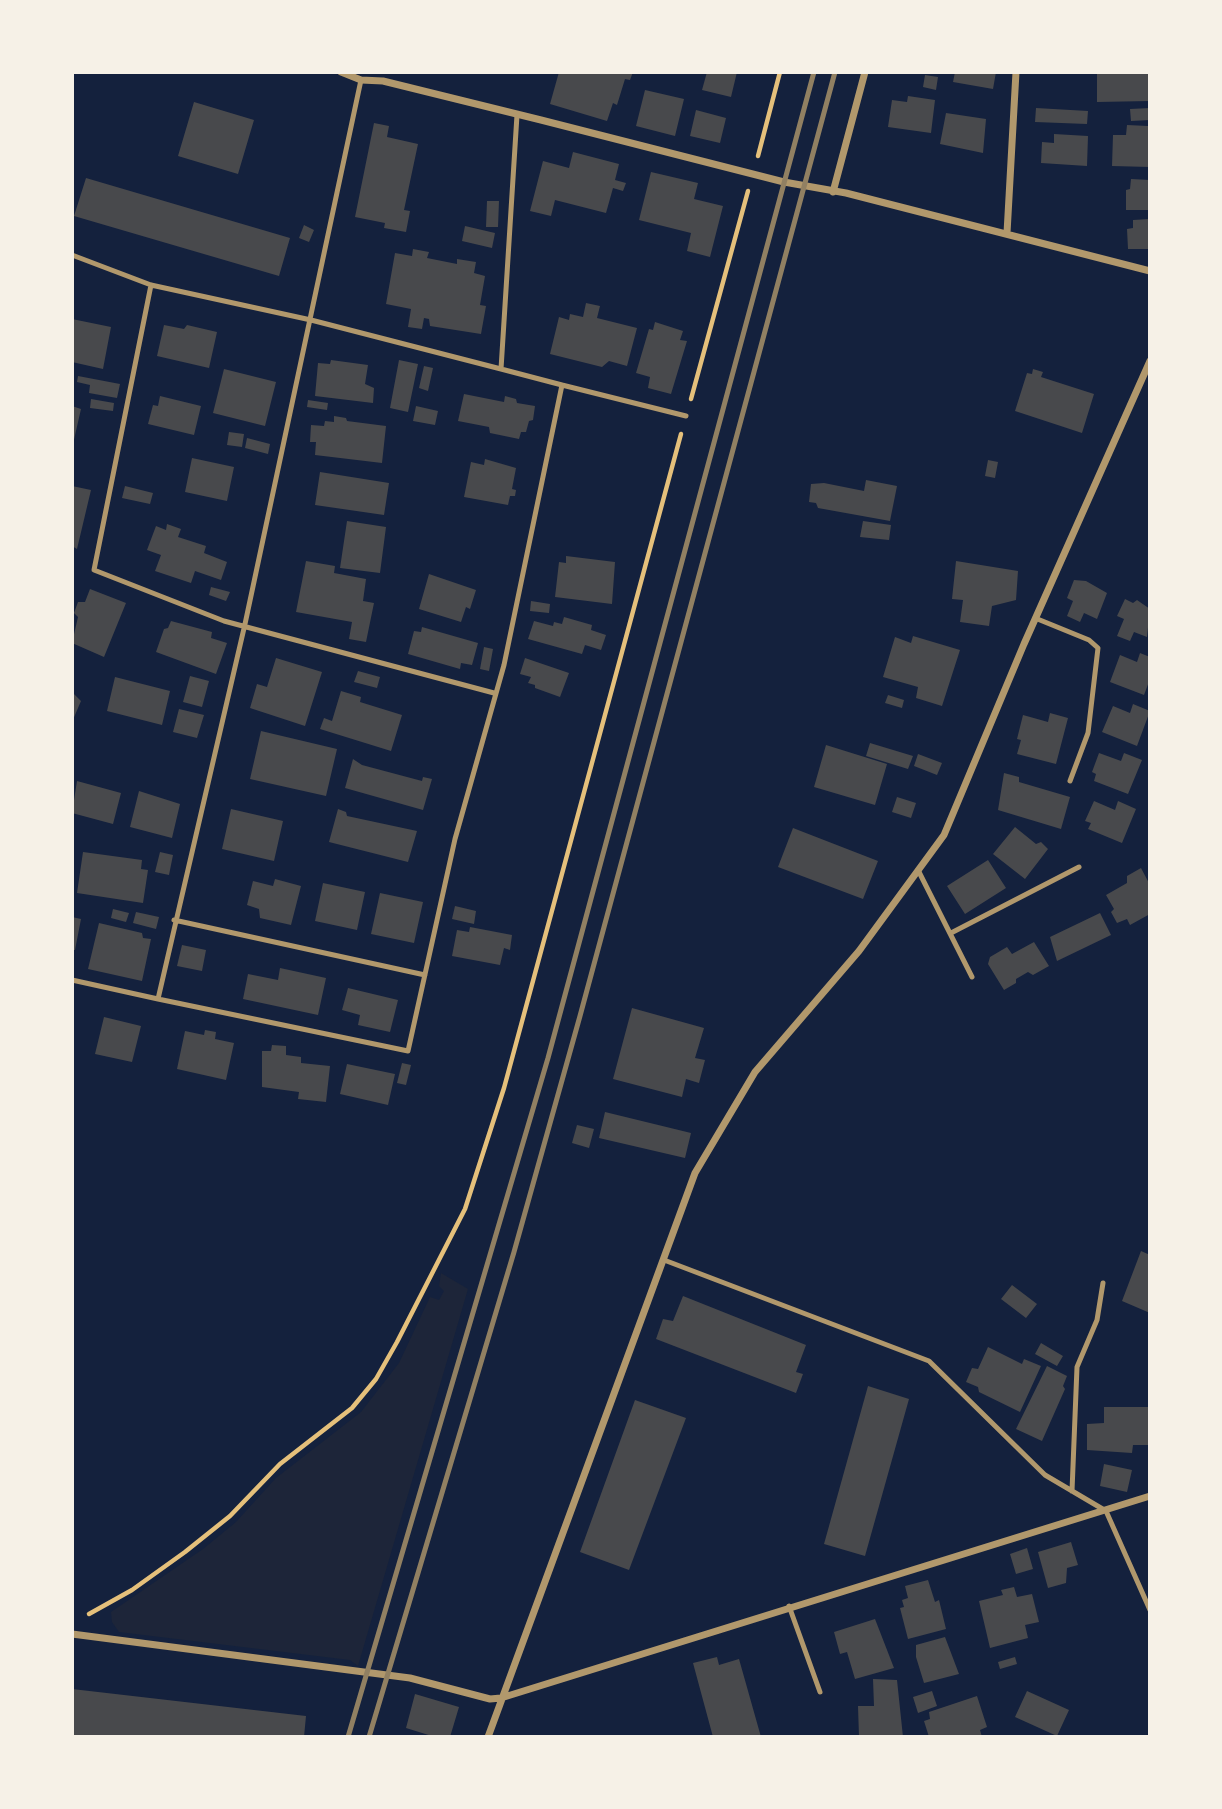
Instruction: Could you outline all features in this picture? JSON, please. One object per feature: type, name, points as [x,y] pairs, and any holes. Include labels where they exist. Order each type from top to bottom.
[{"type":"street","points":[[341,72],[361,80],[383,81],[753,174],[1007,233],[1150,271]]},
{"type":"street","points":[[833,192],[865,72]]},
{"type":"street","points":[[1007,233],[1016,72]]},
{"type":"street","points":[[488,1737],[695,1173],[755,1072],[859,951],[944,835],[1035,618],[1150,361]]},
{"type":"street","points":[[72,1634],[410,1678],[490,1699],[501,1698],[789,1606],[1150,1496]]},
{"type":"lane","points":[[158,999],[174,920],[245,624],[361,80]]},
{"type":"lane","points":[[501,369],[517,115]]},
{"type":"lane","points":[[72,255],[151,285],[311,320],[686,416]]},
{"type":"lane","points":[[151,285],[94,570],[224,621],[245,624],[494,693]]},
{"type":"lane","points":[[72,980],[408,1051],[455,839],[504,665],[562,385]]},
{"type":"lane","points":[[1035,618],[1089,640],[1098,648],[1088,733],[1070,781]]},
{"type":"lane","points":[[951,933],[1079,867]]},
{"type":"lane","points":[[918,870],[972,977]]},
{"type":"lane","points":[[174,920],[425,975]]},
{"type":"lane","points":[[664,1260],[929,1361],[1045,1475],[1106,1511],[1150,1610]]},
{"type":"lane","points":[[1072,1491],[1077,1367],[1097,1320],[1103,1283]]},
{"type":"lane","points":[[789,1606],[820,1692]]},
{"type":"path","points":[[83,1616],[132,1590],[185,1552],[230,1516],[280,1464],[352,1408],[376,1378],[397,1342],[465,1209],[505,1088],[780,72]]},
{"type":"shaded area","points":[[441,1273],[468,1289],[358,1666],[350,1660],[119,1632],[112,1622],[111,1612],[203,1549],[236,1522],[276,1478],[361,1412],[399,1363],[430,1297],[439,1300],[444,1291],[439,1286]]},
{"type":"building","points":[[559,72],[633,72],[630,80],[625,79],[617,105],[613,103],[607,121],[550,104]]},
{"type":"building","points":[[707,72],[737,72],[731,97],[702,90]]},
{"type":"building","points":[[955,72],[996,72],[993,89],[953,82]]},
{"type":"building","points":[[1097,72],[1150,72],[1150,101],[1097,102]]},
{"type":"building","points":[[925,75],[938,77],[936,90],[923,87]]},
{"type":"building","points":[[645,90],[684,99],[675,136],[636,126]]},
{"type":"building","points":[[908,96],[935,100],[931,133],[888,127],[892,100],[907,102]]},
{"type":"building","points":[[194,102],[254,120],[238,174],[178,156]]},
{"type":"building","points":[[1036,108],[1088,111],[1087,124],[1035,122]]},
{"type":"building","points":[[1150,108],[1150,120],[1131,121],[1130,109]]},
{"type":"building","points":[[696,110],[726,118],[720,143],[690,136]]},
{"type":"building","points":[[946,113],[986,119],[983,153],[940,144]]},
{"type":"building","points":[[374,123],[389,126],[387,137],[418,144],[404,210],[410,211],[406,232],[384,228],[385,223],[355,217]]},
{"type":"building","points":[[1127,125],[1148,126],[1150,167],[1112,166],[1113,135],[1126,135]]},
{"type":"building","points":[[1054,134],[1088,136],[1087,166],[1041,163],[1042,142],[1054,143]]},
{"type":"building","points":[[573,152],[619,164],[615,180],[626,183],[623,191],[613,188],[606,213],[555,200],[551,216],[530,211],[543,161],[569,168]]},
{"type":"building","points":[[651,172],[698,183],[694,199],[723,206],[710,257],[687,251],[691,233],[639,220]]},
{"type":"building","points":[[86,178],[290,238],[279,276],[74,216]]},
{"type":"building","points":[[1131,179],[1150,180],[1150,210],[1126,210],[1126,190],[1130,189]]},
{"type":"building","points":[[487,201],[499,201],[498,227],[486,227]]},
{"type":"building","points":[[1150,219],[1150,249],[1128,249],[1127,229],[1133,228],[1133,220]]},
{"type":"building","points":[[304,225],[314,230],[309,242],[299,238]]},
{"type":"building","points":[[465,226],[495,233],[492,248],[462,241]]},
{"type":"building","points":[[413,249],[429,252],[427,258],[457,264],[457,259],[476,262],[474,273],[485,276],[480,305],[486,306],[481,334],[430,326],[429,319],[424,318],[422,329],[408,327],[411,309],[386,304],[395,253],[412,256]]},
{"type":"building","points":[[586,303],[600,306],[597,318],[637,328],[627,366],[609,361],[602,367],[550,354],[559,317],[569,320],[570,314],[583,317]]},
{"type":"building","points":[[72,319],[111,327],[103,369],[72,362]]},
{"type":"building","points":[[655,322],[683,331],[680,340],[687,341],[671,394],[648,388],[650,377],[636,373],[649,329],[653,330]]},
{"type":"building","points":[[164,325],[184,329],[187,325],[217,332],[209,368],[157,356]]},
{"type":"building","points":[[331,360],[368,365],[365,384],[374,388],[373,403],[315,396],[318,363],[330,364]]},
{"type":"building","points":[[399,360],[418,364],[408,412],[390,408]]},
{"type":"building","points":[[424,366],[433,368],[428,391],[419,388]]},
{"type":"building","points":[[224,369],[276,382],[265,426],[213,413]]},
{"type":"building","points":[[1033,369],[1043,372],[1041,377],[1094,394],[1082,433],[1015,411],[1027,373],[1032,374]]},
{"type":"building","points":[[78,376],[120,384],[117,398],[89,393],[90,385],[77,382]]},
{"type":"building","points":[[464,394],[504,402],[505,396],[516,399],[517,403],[535,406],[533,420],[529,421],[526,432],[521,432],[519,439],[490,433],[489,427],[458,421]]},
{"type":"building","points":[[160,396],[201,406],[194,435],[148,424],[153,405],[158,406]]},
{"type":"building","points":[[91,399],[114,403],[113,411],[90,408]]},
{"type":"building","points":[[308,400],[328,403],[327,410],[307,407]]},
{"type":"building","points":[[72,406],[81,409],[73,444],[72,444]]},
{"type":"building","points":[[416,406],[438,411],[435,425],[413,421]]},
{"type":"building","points":[[334,416],[346,418],[347,421],[386,426],[382,463],[315,455],[316,442],[310,442],[311,425],[324,426],[325,421],[334,422]]},
{"type":"building","points":[[229,432],[244,434],[242,447],[227,445]]},
{"type":"building","points":[[247,438],[270,444],[268,454],[245,448]]},
{"type":"building","points":[[192,458],[234,467],[227,501],[185,492]]},
{"type":"building","points":[[485,459],[516,468],[512,489],[516,490],[515,496],[510,496],[508,505],[464,497],[471,462],[484,465]]},
{"type":"building","points":[[988,460],[998,462],[995,478],[985,476]]},
{"type":"building","points":[[320,472],[389,483],[384,515],[315,505]]},
{"type":"building","points":[[866,480],[897,486],[890,521],[818,508],[816,503],[809,502],[811,484],[824,483],[864,491]]},
{"type":"building","points":[[72,486],[91,490],[77,549],[72,546]]},
{"type":"building","points":[[125,486],[153,493],[150,504],[122,498]]},
{"type":"building","points":[[347,521],[386,527],[380,573],[340,568]]},
{"type":"building","points":[[863,521],[891,525],[889,540],[860,537]]},
{"type":"building","points":[[167,524],[181,529],[178,537],[206,546],[204,553],[227,562],[221,580],[195,571],[191,583],[155,571],[161,555],[147,550],[156,526],[166,530]]},
{"type":"building","points":[[566,556],[615,562],[612,604],[555,597],[559,562],[566,563]]},
{"type":"building","points":[[306,561],[335,566],[334,573],[366,579],[363,601],[374,603],[366,642],[349,639],[352,622],[296,612]]},
{"type":"building","points":[[956,561],[1018,571],[1016,600],[992,606],[989,626],[960,622],[963,600],[952,599]]},
{"type":"building","points":[[429,574],[476,590],[470,609],[466,607],[461,622],[419,609]]},
{"type":"building","points":[[1074,580],[1086,581],[1107,593],[1097,619],[1084,613],[1080,622],[1067,616],[1073,601],[1067,598]]},
{"type":"building","points":[[211,587],[230,592],[226,601],[209,595]]},
{"type":"building","points":[[90,589],[126,603],[104,657],[72,643],[78,617],[74,613],[78,602],[85,602]]},
{"type":"building","points":[[1125,599],[1133,603],[1137,600],[1150,609],[1147,637],[1134,632],[1130,641],[1117,636],[1124,619],[1117,616]]},
{"type":"building","points":[[531,601],[550,604],[549,613],[530,611]]},
{"type":"building","points":[[564,617],[592,625],[591,630],[606,635],[601,650],[585,645],[582,654],[528,639],[534,621],[553,626],[554,622],[562,624]]},
{"type":"building","points":[[171,621],[212,632],[211,638],[227,643],[216,674],[156,652],[164,629],[168,628]]},
{"type":"building","points":[[422,627],[478,643],[472,665],[461,663],[460,669],[408,654],[414,631],[421,632]]},
{"type":"building","points":[[913,636],[960,650],[942,706],[916,698],[918,687],[883,677],[895,637],[911,643]]},
{"type":"building","points":[[484,647],[493,649],[489,671],[480,669]]},
{"type":"building","points":[[1140,653],[1150,657],[1150,679],[1144,695],[1110,682],[1120,655],[1137,662]]},
{"type":"building","points":[[276,658],[322,672],[305,726],[250,708],[257,684],[267,687]]},
{"type":"building","points":[[525,658],[569,673],[560,697],[528,683],[531,677],[520,674]]},
{"type":"building","points":[[358,671],[380,677],[377,688],[354,682]]},
{"type":"building","points":[[190,676],[209,681],[202,707],[183,702]]},
{"type":"building","points":[[115,677],[170,691],[162,725],[107,711]]},
{"type":"building","points":[[341,691],[361,697],[360,702],[402,715],[391,751],[320,729],[324,718],[332,721]]},
{"type":"building","points":[[72,692],[81,701],[72,722]]},
{"type":"building","points":[[888,695],[904,700],[902,708],[885,703]]},
{"type":"building","points":[[1133,704],[1150,711],[1137,746],[1102,732],[1113,706],[1130,713]]},
{"type":"building","points":[[179,709],[204,715],[197,738],[173,732]]},
{"type":"building","points":[[1050,713],[1068,718],[1056,764],[1017,754],[1021,740],[1017,739],[1023,715],[1048,722]]},
{"type":"building","points":[[261,731],[337,749],[326,796],[250,779]]},
{"type":"building","points":[[870,743],[913,756],[908,769],[866,756]]},
{"type":"building","points":[[826,745],[887,764],[875,805],[814,787]]},
{"type":"building","points":[[1099,753],[1121,761],[1124,753],[1142,760],[1128,794],[1094,781],[1096,774],[1092,772]]},
{"type":"building","points":[[918,754],[942,763],[937,775],[914,766]]},
{"type":"building","points":[[353,759],[362,765],[422,781],[423,777],[432,779],[423,810],[345,788]]},
{"type":"building","points":[[1004,773],[1019,777],[1019,782],[1070,797],[1061,829],[998,810]]},
{"type":"building","points":[[77,781],[121,793],[113,824],[72,813]]},
{"type":"building","points":[[139,791],[180,804],[172,838],[130,827]]},
{"type":"building","points":[[897,797],[916,803],[911,818],[892,812]]},
{"type":"building","points":[[1094,801],[1115,810],[1118,801],[1136,809],[1122,843],[1088,829],[1091,823],[1085,821]]},
{"type":"building","points":[[231,809],[283,821],[274,861],[222,849]]},
{"type":"building","points":[[338,809],[346,812],[347,816],[417,831],[408,862],[329,842]]},
{"type":"building","points":[[1015,827],[1036,844],[1041,842],[1048,849],[1025,879],[993,854]]},
{"type":"building","points":[[793,828],[878,861],[863,899],[778,867]]},
{"type":"building","points":[[83,852],[142,860],[141,869],[148,870],[143,903],[77,893]]},
{"type":"building","points":[[160,852],[173,855],[169,875],[155,872]]},
{"type":"building","points":[[988,860],[1006,888],[965,914],[947,886]]},
{"type":"building","points":[[1141,868],[1150,885],[1150,914],[1130,925],[1127,919],[1117,923],[1111,912],[1114,909],[1106,895],[1127,883],[1127,876]]},
{"type":"building","points":[[275,879],[301,886],[291,925],[260,918],[259,909],[247,905],[253,881],[273,886]]},
{"type":"building","points":[[323,883],[365,892],[357,930],[315,921]]},
{"type":"building","points":[[380,893],[423,902],[414,943],[371,934]]},
{"type":"building","points":[[455,906],[476,911],[474,924],[452,919]]},
{"type":"building","points":[[113,909],[129,913],[126,922],[111,918]]},
{"type":"building","points":[[136,912],[159,917],[156,929],[133,923]]},
{"type":"building","points":[[1100,913],[1111,935],[1057,961],[1050,937]]},
{"type":"building","points":[[72,917],[81,919],[75,950],[72,950]]},
{"type":"building","points":[[99,923],[142,933],[143,938],[151,939],[142,981],[88,969]]},
{"type":"building","points":[[470,927],[512,935],[510,950],[504,948],[500,965],[452,956],[457,930],[469,932]]},
{"type":"building","points":[[1034,942],[1049,966],[1033,975],[1028,972],[1004,990],[988,964],[990,957],[1007,947],[1012,954]]},
{"type":"building","points":[[182,945],[206,950],[202,971],[177,966]]},
{"type":"building","points":[[280,968],[326,978],[318,1015],[243,999],[248,974],[278,980]]},
{"type":"building","points":[[348,988],[398,1000],[390,1032],[358,1025],[360,1015],[342,1010]]},
{"type":"building","points":[[632,1008],[704,1028],[695,1058],[705,1060],[699,1083],[686,1079],[682,1097],[613,1079]]},
{"type":"building","points":[[104,1017],[141,1026],[132,1062],[95,1054]]},
{"type":"building","points":[[205,1030],[216,1032],[215,1039],[234,1043],[226,1080],[177,1069],[185,1031],[204,1035]]},
{"type":"building","points":[[272,1045],[286,1046],[286,1055],[301,1057],[301,1063],[330,1066],[326,1102],[298,1099],[299,1092],[262,1087],[262,1051],[271,1051]]},
{"type":"building","points":[[402,1063],[411,1065],[406,1085],[397,1083]]},
{"type":"building","points":[[347,1064],[395,1074],[388,1105],[340,1094]]},
{"type":"building","points":[[605,1112],[691,1133],[685,1158],[599,1138]]},
{"type":"building","points":[[577,1125],[594,1129],[589,1148],[572,1143]]},
{"type":"building","points":[[1141,1251],[1150,1255],[1150,1313],[1122,1301]]},
{"type":"building","points":[[1012,1285],[1037,1304],[1026,1318],[1001,1299]]},
{"type":"building","points":[[683,1296],[806,1345],[796,1372],[803,1374],[796,1393],[656,1339],[663,1319],[673,1321]]},
{"type":"building","points":[[1041,1343],[1063,1356],[1057,1366],[1035,1354]]},
{"type":"building","points":[[988,1347],[1022,1364],[1024,1359],[1041,1366],[1020,1412],[979,1392],[978,1387],[966,1382],[972,1368],[978,1369]]},
{"type":"building","points":[[1047,1366],[1067,1376],[1063,1386],[1065,1389],[1042,1441],[1016,1429]]},
{"type":"building","points":[[868,1386],[909,1399],[865,1556],[824,1544]]},
{"type":"building","points":[[635,1400],[686,1418],[629,1570],[580,1552]]},
{"type":"building","points":[[1104,1407],[1150,1407],[1150,1445],[1133,1445],[1132,1453],[1087,1450],[1087,1424],[1104,1423]]},
{"type":"building","points":[[1104,1464],[1132,1470],[1127,1492],[1100,1486]]},
{"type":"building","points":[[1071,1542],[1078,1565],[1067,1568],[1066,1583],[1048,1588],[1038,1552]]},
{"type":"building","points":[[1027,1548],[1033,1569],[1016,1574],[1010,1554]]},
{"type":"building","points":[[928,1580],[935,1602],[939,1600],[946,1629],[908,1639],[900,1608],[904,1607],[902,1600],[908,1598],[905,1586]]},
{"type":"building","points":[[1014,1587],[1017,1597],[1032,1594],[1039,1622],[1025,1625],[1028,1638],[990,1648],[979,1601],[1003,1595],[1001,1590]]},
{"type":"building","points":[[875,1619],[894,1668],[855,1679],[847,1652],[840,1654],[834,1632]]},
{"type":"building","points":[[945,1637],[959,1674],[924,1683],[916,1657],[916,1645]]},
{"type":"building","points":[[717,1657],[719,1665],[739,1659],[761,1737],[713,1737],[693,1663]]},
{"type":"building","points":[[1015,1657],[1017,1664],[1000,1669],[998,1662]]},
{"type":"building","points":[[873,1679],[897,1680],[903,1737],[859,1737],[858,1706],[874,1706]]},
{"type":"building","points":[[72,1689],[306,1716],[304,1737],[72,1737]]},
{"type":"building","points":[[932,1691],[937,1706],[918,1713],[913,1697]]},
{"type":"building","points":[[1027,1691],[1069,1710],[1057,1736],[1015,1717]]},
{"type":"building","points":[[415,1694],[459,1707],[450,1737],[435,1737],[406,1728]]},
{"type":"building","points":[[977,1696],[987,1727],[980,1730],[982,1737],[929,1737],[924,1721],[930,1719],[929,1712]]},
{"type":"railway","points":[[348,1737],[548,1058],[814,72]]},
{"type":"railway","points":[[369,1737],[514,1252],[835,72]]}]
